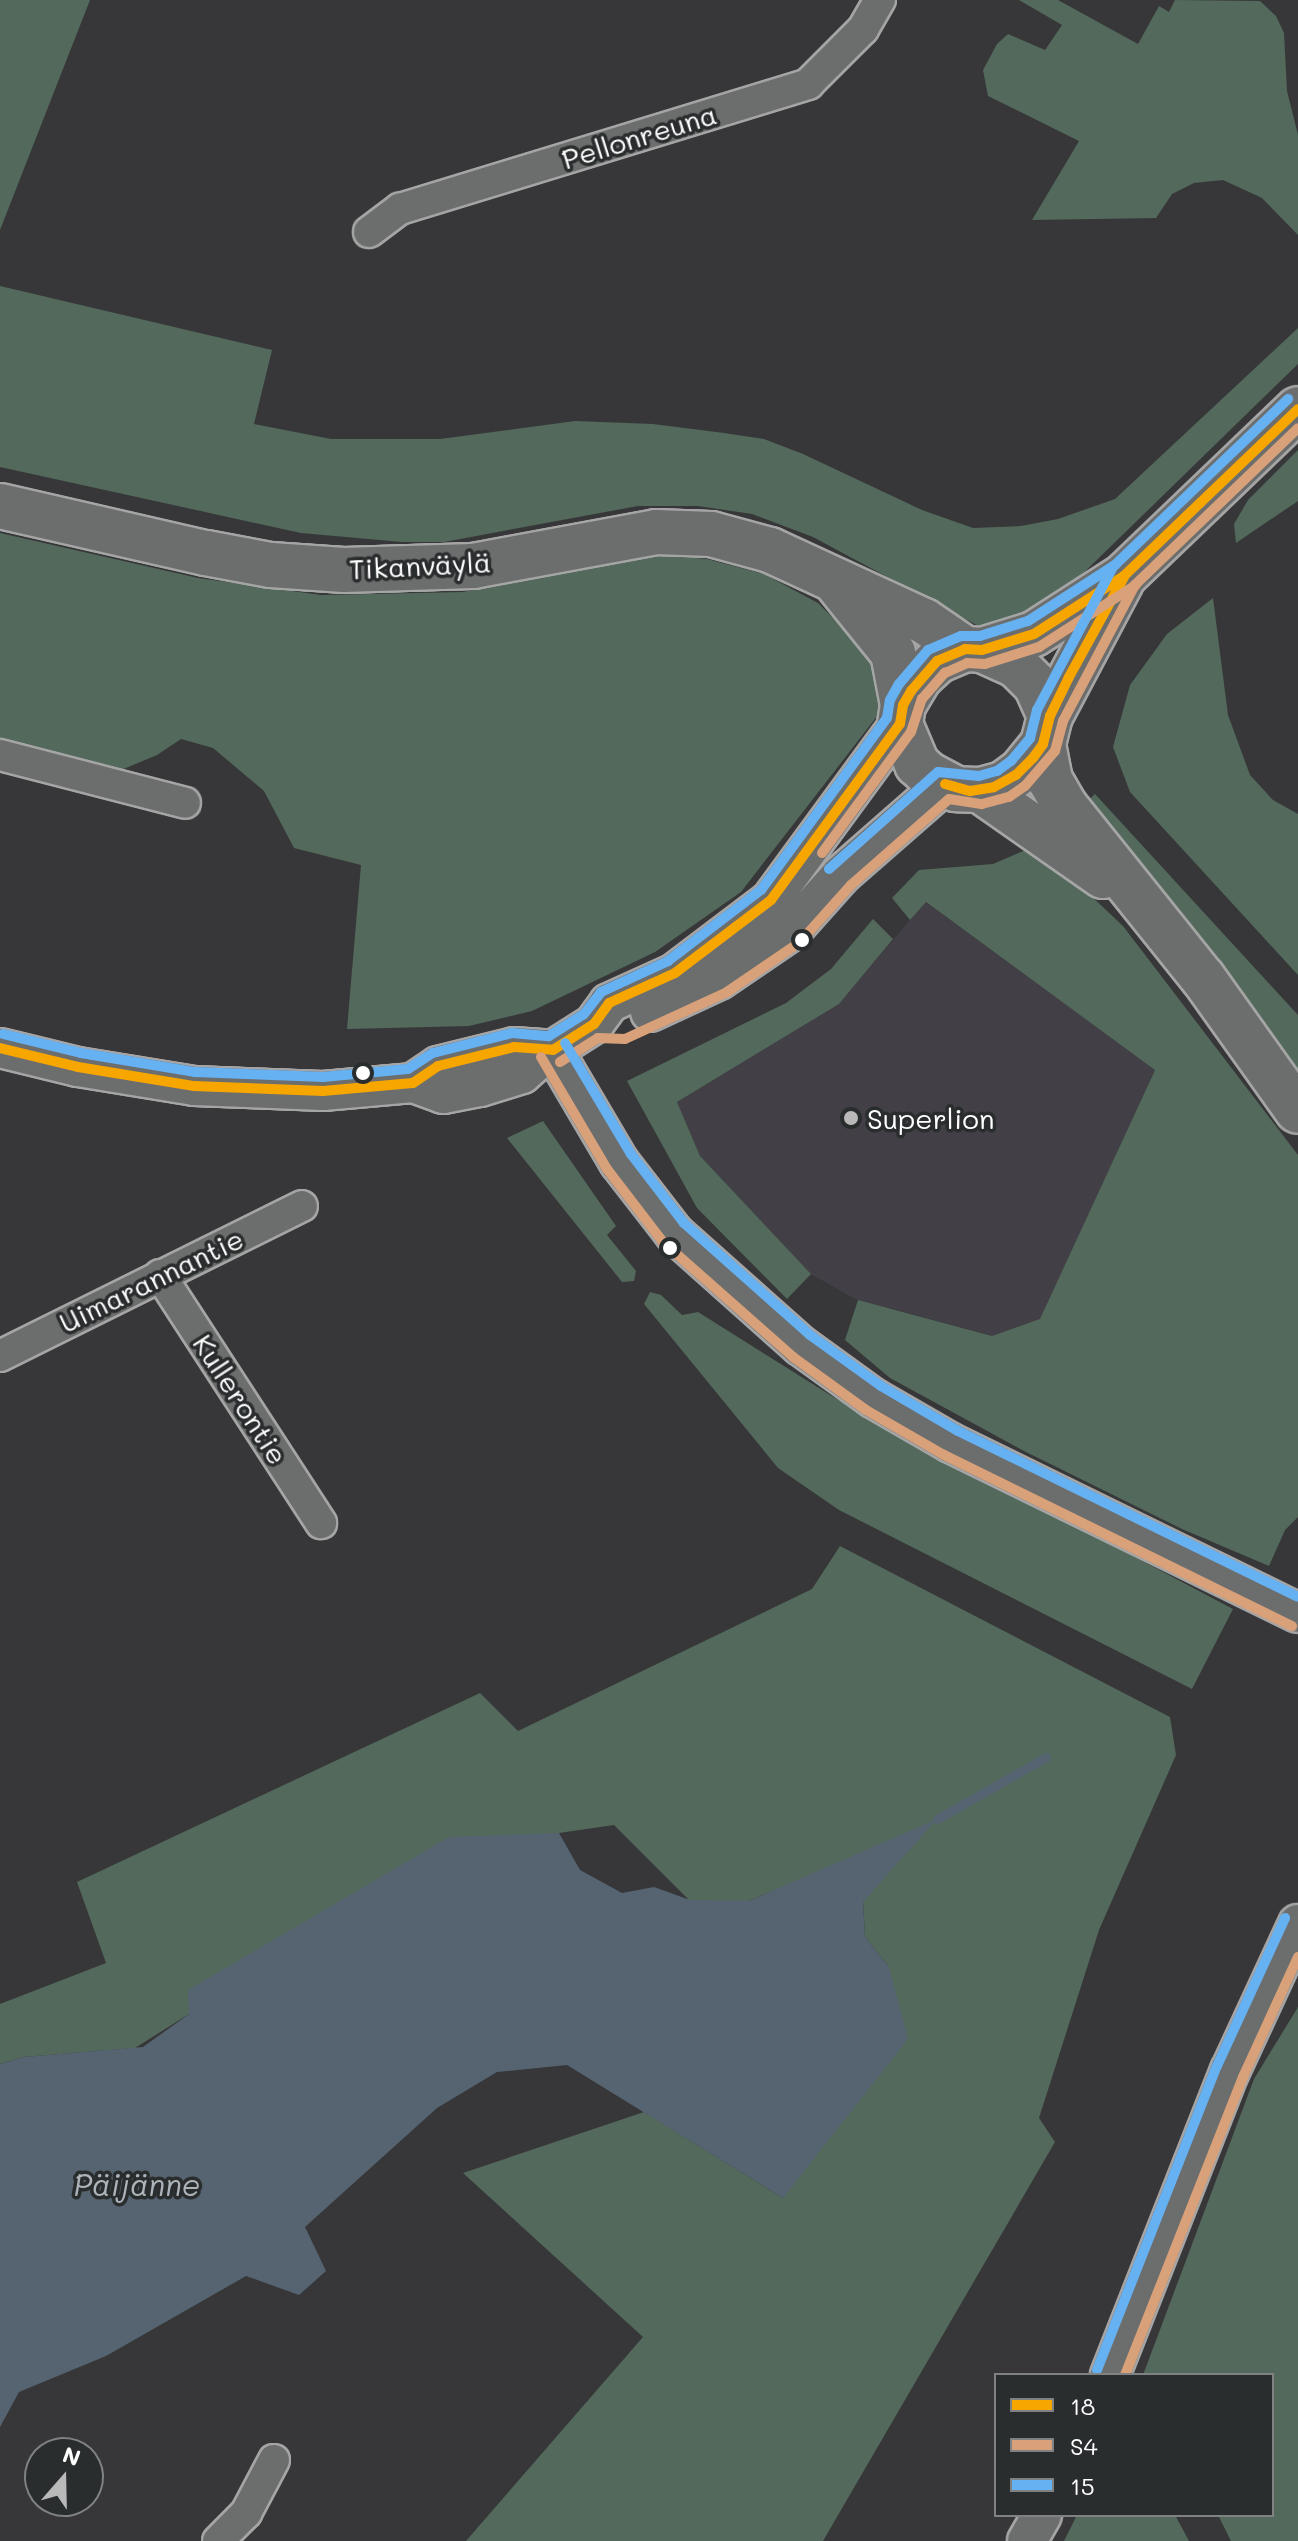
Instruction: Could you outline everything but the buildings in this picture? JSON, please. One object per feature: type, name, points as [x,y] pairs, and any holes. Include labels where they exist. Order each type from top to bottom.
[{"type":"main road","points":[[1143,904],[962,787],[917,764],[902,715],[920,677],[937,661],[1034,634],[1124,576],[1298,409]]},
{"type":"main road","name":"Tikanväylä","points":[[0,506],[206,553],[271,565],[344,570],[473,566],[656,532],[711,534],[770,550],[924,621],[974,649]]},
{"type":"main road","points":[[962,787],[1003,784],[1016,775],[1047,730],[1124,576]]},
{"type":"main road","name":"Tikanväylä","points":[[835,581],[893,653],[902,715]]},
{"type":"main road","points":[[974,649],[1016,665],[1028,675],[1047,730],[1050,780],[1065,806],[1203,978],[1298,1111]]},
{"type":"street","name":"Pellonreuna","points":[[369,232],[400,209],[808,84],[863,29],[880,0]]},
{"type":"street","points":[[0,1048],[78,1067],[194,1086],[323,1091],[413,1083],[438,1066],[514,1047],[549,1052],[594,1024],[609,1003],[675,973],[771,900],[902,715]]},
{"type":"street","points":[[0,755],[185,803]]},
{"type":"street","points":[[594,1024],[620,1026],[719,980],[791,931],[841,875],[962,787]]},
{"type":"street","points":[[549,1052],[619,1162],[674,1233],[801,1346],[873,1398],[951,1443],[1298,1613]]},
{"type":"street","name":"Uimarannantie","points":[[0,1356],[302,1206]]},
{"type":"street","name":"Kullerontie","points":[[160,1275],[321,1523]]},
{"type":"street","points":[[1111,2373],[1230,2071],[1298,1924]]},
{"type":"street","points":[[218,2541],[246,2513],[274,2460]]},
{"type":"street","points":[[1027,2541],[1041,2517]]},
{"type":"shaded area","points":[[925,902],[1155,1069],[1041,1319],[992,1336],[890,1308],[866,1305],[811,1274],[700,1156],[677,1102],[839,1004]]},
{"type":"green space","points":[[0,0],[90,0],[0,230]]},
{"type":"green space","points":[[1019,0],[1058,0],[1138,44],[1159,6],[1169,12],[1175,0],[1260,1],[1276,16],[1284,33],[1287,91],[1298,135],[1298,235],[1262,198],[1223,180],[1194,183],[1172,194],[1156,218],[1032,220],[1079,141],[988,96],[983,70],[997,44],[1008,34],[1045,50],[1062,25]]},
{"type":"green space","points":[[0,286],[272,350],[254,424],[331,439],[440,439],[575,421],[653,424],[724,433],[764,439],[922,510],[973,528],[1021,526],[1058,519],[1115,499],[1298,328],[1298,364],[1029,626],[982,628],[813,537],[752,514],[698,506],[638,506],[444,542],[402,542],[301,533],[0,467]]},
{"type":"green space","points":[[1298,450],[1298,501],[1236,543],[1234,524],[1248,500]]},
{"type":"green space","points":[[0,533],[198,578],[321,595],[463,592],[662,555],[707,559],[764,574],[818,603],[878,663],[884,696],[878,715],[741,892],[655,952],[532,1011],[469,1026],[347,1029],[361,865],[294,848],[264,791],[213,748],[181,739],[157,755],[114,773],[0,743]]},
{"type":"green space","points":[[1213,598],[1228,715],[1250,775],[1273,800],[1298,814],[1298,975],[1130,792],[1113,747],[1130,685],[1167,634]]},
{"type":"green space","points":[[1095,794],[1298,1015],[1298,1078],[1082,806]]},
{"type":"green space","points":[[1037,845],[1123,926],[1298,1155],[1298,1517],[1285,1530],[1269,1566],[1182,1529],[1024,1451],[890,1378],[845,1340],[858,1300],[992,1336],[1040,1319],[1155,1070],[926,902],[910,920],[892,898],[919,870],[993,864]]},
{"type":"green space","points":[[873,919],[893,939],[839,1004],[677,1102],[700,1156],[811,1274],[787,1299],[697,1208],[627,1081],[786,1003],[831,969]]},
{"type":"green space","points":[[543,1121],[616,1226],[607,1235],[636,1271],[634,1281],[622,1282],[507,1138]]},
{"type":"green space","points":[[650,1292],[661,1295],[682,1315],[698,1312],[835,1398],[1233,1609],[1192,1689],[839,1510],[778,1468],[644,1304]]},
{"type":"green space","points":[[840,1546],[1170,1717],[1176,1755],[1099,1930],[1039,2118],[1055,2142],[823,2541],[466,2541],[643,2337],[463,2173],[644,2112],[783,2198],[889,1967],[865,1937],[863,1901],[935,1821],[749,1901],[690,1901],[614,1825],[559,1833],[189,2014],[135,2048],[24,2057],[0,2064],[0,2004],[106,1963],[77,1882],[480,1693],[518,1731],[812,1589]]},
{"type":"green space","points":[[1298,2007],[1298,2541],[1231,2541],[1219,2517],[1274,2517],[1274,2373],[1144,2373],[1254,2079]]},
{"type":"green space","points":[[1076,2517],[1176,2517],[1189,2541],[1064,2541]]},
{"type":"water","name":"Päijänne","points":[[937,1819],[863,1902],[865,1937],[889,1967],[908,2039],[783,2198],[567,2065],[497,2072],[437,2108],[305,2227],[326,2271],[299,2295],[246,2276],[106,2356],[19,2392],[0,2427],[0,2064],[24,2057],[143,2047],[189,2014],[188,1990],[449,1837],[559,1833],[580,1870],[622,1893],[654,1887],[690,1900],[749,1901]]},
{"type":"waterway","points":[[937,1819],[1046,1757]]},
{"type":"transit line","name":"15","points":[[3,1034],[81,1053],[195,1072],[323,1077],[408,1069],[433,1053],[512,1033],[549,1036],[584,1014],[601,992],[668,961],[761,890],[887,718],[890,700],[899,684],[928,650],[961,636],[980,636],[1028,621],[1115,565],[1288,399]]},
{"type":"transit line","name":"18","points":[[0,1048],[78,1067],[194,1086],[323,1091],[413,1083],[438,1066],[514,1047],[553,1050],[594,1024],[609,1003],[675,973],[771,900],[900,724],[903,705],[911,691],[937,661],[965,649],[982,650],[1034,634],[1124,576],[1298,409]]},
{"type":"transit line","name":"S4","points":[[560,1062],[598,1038],[625,1039],[727,992],[800,942],[851,885],[949,799],[982,804],[1009,797],[1025,786],[1055,751],[1063,721],[1135,585],[1298,428]]},
{"type":"transit line","name":"15","points":[[829,869],[938,772],[979,776],[997,771],[1011,761],[1030,738],[1037,710],[1112,569]]},
{"type":"transit line","name":"18","points":[[945,784],[970,791],[994,787],[1016,775],[1033,758],[1043,744],[1050,716],[1069,677],[1124,577]]},
{"type":"transit line","name":"S4","points":[[822,853],[911,732],[922,699],[945,673],[967,663],[985,664],[1039,647],[1136,585]]},
{"type":"transit line","name":"15","points":[[565,1043],[631,1154],[684,1223],[810,1335],[881,1386],[958,1431],[1298,1597]]},
{"type":"transit line","name":"S4","points":[[541,1057],[607,1169],[663,1242],[793,1357],[866,1410],[944,1455],[1292,1626]]},
{"type":"transit line","name":"15","points":[[1097,2370],[1217,2066],[1285,1918]]},
{"type":"transit line","name":"S4","points":[[1126,2373],[1243,2077],[1298,1957]]},
{"type":"place","name":"Superlion","points":[[851,1118]]}]
